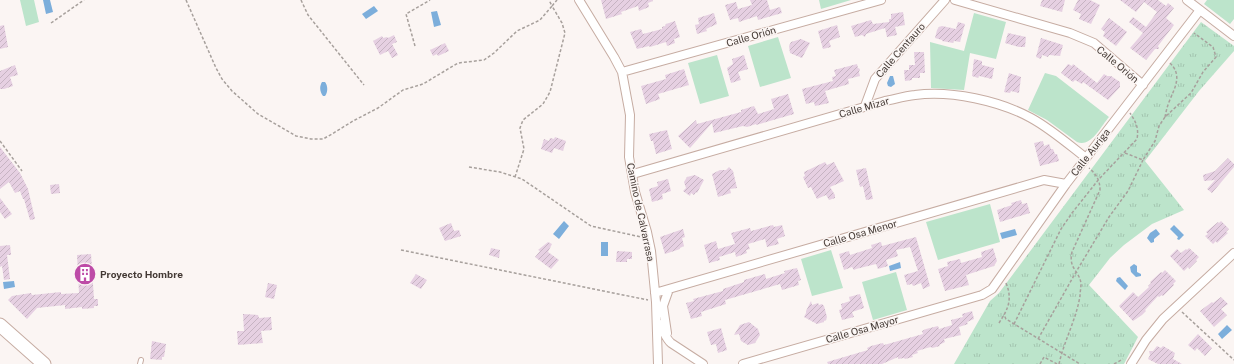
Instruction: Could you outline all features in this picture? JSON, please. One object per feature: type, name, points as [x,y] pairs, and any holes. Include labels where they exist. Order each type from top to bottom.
[{"type":"main road","points":[[0,326],[44,364]]},
{"type":"street","name":"Camino de Calvarrasa","points":[[579,0],[622,72],[630,115],[629,157],[635,192],[648,237],[655,293],[658,305],[658,364]]},
{"type":"street","name":"Calle Orión","points":[[622,72],[881,0]]},
{"type":"street","name":"Calle Centauro","points":[[866,106],[875,79],[945,0]]},
{"type":"street","name":"Calle Orión","points":[[956,0],[1076,35],[1094,44],[1143,85]]},
{"type":"street","points":[[1187,0],[1234,36]]},
{"type":"street","name":"Calle Auriga","points":[[982,295],[992,289],[1066,184],[1200,10]]},
{"type":"street","name":"Calle Mizar","points":[[632,174],[866,106],[915,94],[939,94],[968,97],[998,105],[1030,118],[1056,134],[1084,160]]},
{"type":"street","name":"Calle Osa Menor","points":[[655,293],[1044,180],[1066,184]]},
{"type":"street","points":[[1129,362],[1163,319],[1234,253]]},
{"type":"street","points":[[667,340],[666,322],[658,305],[669,289]]},
{"type":"street","name":"Calle Osa Mayor","points":[[742,364],[982,295]]},
{"type":"street","points":[[657,319],[666,322]]},
{"type":"street","points":[[657,319],[662,326],[667,340],[703,364]]},
{"type":"path","points":[[51,23],[84,0]]},
{"type":"path","points":[[186,0],[216,68],[222,79],[232,91],[258,114],[296,136],[311,139],[323,138],[332,134],[378,108],[403,90],[423,84],[458,63],[484,60],[494,53],[517,31],[540,20],[557,0]]},
{"type":"path","points":[[301,0],[308,15],[364,85]]},
{"type":"path","points":[[414,46],[406,14],[430,0]]},
{"type":"path","points":[[515,177],[524,149],[520,128],[523,120],[543,104],[550,92],[565,32],[562,23],[549,0]]},
{"type":"path","points":[[1038,339],[1109,217],[1128,191],[1142,160],[1155,141],[1159,126],[1165,117],[1191,93],[1203,72],[1216,57],[1213,47],[1187,27]]},
{"type":"path","points":[[1164,57],[1174,66],[1178,82],[1168,104],[1165,117]]},
{"type":"path","points":[[1014,324],[1061,229],[1098,180],[1137,139],[1138,132],[1136,123],[1126,106]]},
{"type":"path","points":[[0,141],[22,172]]},
{"type":"path","points":[[1125,153],[1142,160]]},
{"type":"path","points":[[1041,354],[1058,364],[1078,306],[1081,283],[1072,265],[1072,252],[1100,190],[1100,183],[1096,174],[1084,160]]},
{"type":"path","points":[[469,167],[500,172],[522,179],[591,226],[638,237],[648,237]]},
{"type":"path","points":[[401,250],[658,305]]},
{"type":"path","points":[[999,323],[1009,304],[1009,292],[1003,274]]},
{"type":"path","points":[[1179,309],[1234,360]]},
{"type":"path","points":[[1004,315],[1006,319],[1061,354],[1080,364]]},
{"type":"path","points":[[1040,364],[1044,357]]},
{"type":"path","points":[[1114,364],[1122,359],[1129,362]]},
{"type":"green space","points":[[20,0],[34,0],[39,22],[26,26]]},
{"type":"green space","points":[[819,0],[851,0],[821,9]]},
{"type":"green space","points":[[1207,0],[1234,0],[1234,19],[1230,24],[1204,4]]},
{"type":"green space","points":[[974,13],[1006,22],[996,59],[970,53],[964,90],[931,88],[930,42],[964,51]]},
{"type":"green space","points":[[1201,22],[1234,46],[1234,51],[1199,91],[1145,161],[1184,210],[1152,224],[1124,245],[1110,258],[1089,285],[1138,337],[1124,364],[954,364],[990,301],[999,293]]},
{"type":"green space","points":[[778,37],[791,78],[760,87],[748,46]]},
{"type":"green space","points":[[717,55],[729,96],[700,104],[688,63]]},
{"type":"green space","points":[[1045,73],[1056,76],[1109,117],[1095,135],[1087,142],[1077,142],[1047,120],[1028,110]]},
{"type":"green space","points":[[990,204],[1000,242],[938,260],[926,222]]},
{"type":"green space","points":[[831,250],[843,288],[812,296],[801,259]]},
{"type":"green space","points":[[896,272],[907,310],[873,320],[862,282]]},
{"type":"water","points":[[43,0],[50,0],[53,12],[46,14]]},
{"type":"water","points":[[374,6],[378,11],[366,19],[362,14]]},
{"type":"water","points":[[437,11],[441,25],[434,27],[431,12]]},
{"type":"water","points":[[890,76],[893,76],[895,84],[891,87],[888,86],[887,83]]},
{"type":"water","points":[[322,82],[325,82],[327,87],[327,93],[325,96],[323,96],[321,91],[320,86]]},
{"type":"water","points":[[564,221],[569,226],[559,239],[553,234]]},
{"type":"water","points":[[1174,225],[1184,235],[1179,240],[1170,229]]},
{"type":"water","points":[[1015,229],[1017,235],[1002,239],[1000,233]]},
{"type":"water","points":[[1156,229],[1160,234],[1154,239],[1154,242],[1151,243],[1147,238],[1150,233]]},
{"type":"water","points":[[601,242],[608,242],[608,256],[601,256]]},
{"type":"water","points":[[900,262],[901,268],[890,271],[889,266]]},
{"type":"water","points":[[1134,264],[1137,266],[1137,272],[1141,274],[1141,276],[1136,277],[1131,272],[1130,267]]},
{"type":"water","points":[[1120,277],[1128,286],[1125,290],[1116,281],[1117,278]]},
{"type":"water","points":[[14,281],[15,287],[4,289],[3,282]]},
{"type":"water","points":[[1227,325],[1232,330],[1222,339],[1218,334]]},
{"type":"building","points":[[601,0],[653,1],[648,3],[649,7],[639,11],[638,6],[621,12],[622,14],[606,19]]},
{"type":"building","points":[[750,0],[767,0],[770,10],[780,7],[782,13],[758,20],[757,16],[739,22],[738,18],[730,20],[725,5],[736,2],[738,9],[752,5]]},
{"type":"building","points":[[1042,0],[1065,0],[1062,12],[1040,6]]},
{"type":"building","points":[[1078,0],[1090,0],[1100,5],[1091,24],[1079,19],[1081,14],[1073,10]]},
{"type":"building","points":[[1120,0],[1158,0],[1166,6],[1168,3],[1174,8],[1166,18],[1174,25],[1158,46],[1159,49],[1155,49],[1146,60],[1130,48],[1143,33],[1129,22],[1133,17],[1146,27],[1157,12],[1144,2],[1136,12]]},
{"type":"building","points":[[903,12],[905,25],[895,27],[897,35],[887,37],[885,28],[866,34],[865,37],[862,35],[855,37],[851,26],[871,20],[873,24],[889,22],[889,19],[891,19],[891,14]]},
{"type":"building","points":[[714,13],[717,24],[706,29],[707,31],[697,34],[695,25],[699,24],[698,18]]},
{"type":"building","points":[[1109,18],[1127,32],[1116,46],[1103,36],[1105,32],[1101,29]]},
{"type":"building","points":[[675,21],[680,37],[674,39],[675,43],[667,46],[666,42],[637,49],[630,32],[641,29],[643,34],[662,29],[662,27],[666,24]]},
{"type":"building","points":[[958,22],[965,24],[960,42],[954,41],[953,43],[935,38],[939,27],[942,26],[956,29]]},
{"type":"building","points":[[4,25],[8,47],[0,49],[0,26]]},
{"type":"building","points":[[837,25],[840,37],[829,41],[831,47],[823,49],[818,31]]},
{"type":"building","points":[[1008,33],[1026,37],[1025,47],[1005,43]]},
{"type":"building","points":[[394,35],[397,42],[392,44],[398,55],[392,58],[388,51],[380,55],[373,41],[382,36],[383,38],[388,38]]},
{"type":"building","points":[[1041,38],[1063,45],[1060,56],[1049,55],[1048,57],[1042,55],[1041,59],[1036,57]]},
{"type":"building","points":[[801,39],[810,43],[802,58],[790,53],[789,46],[791,42]]},
{"type":"building","points":[[445,43],[449,51],[438,56],[437,54],[433,56],[430,50]]},
{"type":"building","points":[[914,52],[924,52],[925,73],[920,73],[920,78],[912,78],[912,80],[905,81],[904,70],[909,70],[909,65],[915,65]]},
{"type":"building","points":[[744,55],[748,69],[738,72],[741,80],[731,83],[727,68],[733,64],[732,59]]},
{"type":"building","points":[[974,59],[982,61],[982,65],[994,68],[992,79],[972,76]]},
{"type":"building","points":[[857,64],[858,68],[860,69],[860,76],[848,79],[849,84],[825,91],[829,103],[815,106],[814,102],[806,104],[802,89],[833,81],[832,77],[836,76],[834,70]]},
{"type":"building","points":[[1068,64],[1072,66],[1073,64],[1097,83],[1104,74],[1111,76],[1120,82],[1120,87],[1108,100],[1083,82],[1082,84],[1075,80],[1073,82],[1061,73]]},
{"type":"building","points":[[15,65],[18,75],[10,77],[13,86],[0,89],[0,71]]},
{"type":"building","points":[[684,69],[689,85],[658,94],[660,99],[646,104],[641,86],[666,79],[665,75]]},
{"type":"building","points":[[1009,73],[1021,77],[1019,93],[1011,91],[1010,93],[1004,92]]},
{"type":"building","points":[[788,94],[794,114],[756,125],[747,127],[743,126],[714,133],[712,123],[690,148],[678,136],[696,120],[697,124],[741,112],[741,110],[754,106],[758,114],[774,109],[771,99]]},
{"type":"building","points":[[667,130],[672,149],[656,154],[653,141],[651,141],[649,134]]},
{"type":"building","points":[[555,137],[566,141],[563,151],[554,148],[552,153],[541,149],[544,139],[549,141],[550,138],[554,139]]},
{"type":"building","points":[[1043,141],[1044,146],[1049,144],[1055,154],[1057,154],[1059,161],[1040,166],[1034,143]]},
{"type":"building","points":[[0,147],[20,173],[28,189],[35,219],[30,220],[20,191],[15,193],[9,182],[0,189]]},
{"type":"building","points":[[1228,158],[1234,164],[1234,167],[1212,193],[1207,189],[1215,180],[1204,181],[1203,175],[1215,171]]},
{"type":"building","points":[[825,162],[827,165],[834,162],[844,181],[830,187],[835,195],[835,198],[829,200],[826,195],[817,199],[811,187],[808,188],[803,177],[805,176],[804,172]]},
{"type":"building","points":[[729,167],[733,171],[737,188],[730,189],[731,193],[718,197],[712,174],[720,170],[726,170]]},
{"type":"building","points":[[866,168],[873,199],[866,200],[863,186],[860,187],[856,170]]},
{"type":"building","points":[[695,175],[704,180],[697,193],[696,192],[694,195],[691,193],[690,196],[683,191],[686,188],[684,182],[687,177]]},
{"type":"building","points":[[668,179],[671,191],[662,194],[663,199],[652,202],[649,189],[658,186],[657,182]]},
{"type":"building","points":[[59,184],[60,193],[51,194],[50,185]]},
{"type":"building","points":[[0,198],[12,214],[5,219],[0,212]]},
{"type":"building","points":[[1021,200],[1022,204],[1027,203],[1030,213],[1000,222],[997,210]]},
{"type":"building","points":[[1221,221],[1229,229],[1226,232],[1228,233],[1217,243],[1216,241],[1213,244],[1205,236],[1208,234],[1206,232]]},
{"type":"building","points":[[451,223],[454,231],[459,230],[461,236],[445,241],[439,228]]},
{"type":"building","points":[[773,225],[774,227],[782,225],[785,236],[777,239],[779,244],[767,247],[765,239],[748,244],[750,249],[746,250],[747,253],[736,257],[735,252],[719,257],[720,260],[709,263],[704,245],[716,241],[718,249],[735,244],[731,233],[750,228],[751,231]]},
{"type":"building","points":[[683,229],[685,237],[682,238],[684,246],[680,249],[665,254],[660,237]]},
{"type":"building","points":[[916,237],[930,286],[923,289],[921,283],[913,286],[912,284],[907,285],[904,275],[918,271],[910,247],[896,250],[898,256],[886,260],[888,266],[878,269],[876,264],[854,270],[852,267],[844,270],[839,254],[849,251],[850,255],[872,248],[871,245],[881,242],[882,246]]},
{"type":"building","points":[[548,242],[552,244],[548,252],[559,260],[551,269],[535,257],[540,251],[538,250]]},
{"type":"building","points":[[10,245],[11,255],[7,255],[10,279],[4,280],[2,266],[0,267],[0,246]]},
{"type":"building","points":[[491,248],[500,250],[499,258],[489,255]]},
{"type":"building","points":[[993,248],[997,261],[994,266],[966,275],[969,285],[945,291],[938,269],[948,266],[947,262],[960,259],[961,263],[982,257],[981,252]]},
{"type":"building","points":[[1189,248],[1199,257],[1189,269],[1188,267],[1184,271],[1170,256],[1177,249],[1181,253]]},
{"type":"building","points":[[617,251],[632,252],[632,259],[627,259],[627,262],[616,262]]},
{"type":"building","name":"Proyecto Hombre","points":[[91,254],[94,299],[98,299],[98,306],[94,306],[94,308],[82,309],[82,307],[65,309],[65,305],[37,308],[27,319],[8,300],[12,296],[31,293],[32,295],[61,292],[61,294],[79,293],[77,255]]},
{"type":"building","points":[[797,268],[801,280],[798,281],[799,285],[782,290],[780,284],[725,300],[726,304],[701,312],[702,316],[691,319],[686,303],[694,301],[693,299],[723,291],[723,289],[744,282],[744,280],[765,274],[766,279],[785,273],[784,271]]},
{"type":"building","points":[[1165,270],[1176,281],[1173,284],[1174,285],[1163,296],[1158,296],[1142,315],[1133,321],[1119,306],[1133,292],[1138,297],[1149,287],[1150,282]]},
{"type":"building","points":[[416,274],[427,280],[421,289],[410,283]]},
{"type":"building","points":[[268,283],[277,285],[274,299],[265,297]]},
{"type":"building","points":[[860,294],[864,308],[852,312],[854,317],[842,320],[839,310],[842,309],[841,304],[850,301],[849,297]]},
{"type":"building","points":[[1221,297],[1228,304],[1221,309],[1227,315],[1214,327],[1200,311]]},
{"type":"building","points":[[811,301],[812,305],[818,303],[819,305],[822,304],[824,306],[827,317],[824,322],[817,324],[804,317]]},
{"type":"building","points":[[972,311],[974,319],[967,322],[968,324],[959,327],[961,335],[944,339],[945,342],[939,345],[940,346],[917,351],[918,353],[912,355],[913,357],[898,359],[898,357],[882,364],[828,364],[827,362],[868,350],[867,348],[871,346],[883,343],[884,345],[923,334],[922,331],[926,329],[938,326],[939,329],[952,325],[951,320],[963,317],[962,314]]},
{"type":"building","points":[[243,314],[258,315],[259,318],[271,317],[272,330],[261,331],[263,343],[238,345],[237,331],[244,331]]},
{"type":"building","points":[[749,322],[758,329],[760,335],[755,343],[748,345],[741,341],[739,334],[734,335],[740,325]]},
{"type":"building","points":[[721,328],[727,350],[718,353],[716,344],[711,345],[707,332]]},
{"type":"building","points":[[1198,334],[1212,348],[1205,356],[1197,348],[1195,351],[1188,345]]},
{"type":"building","points":[[152,341],[166,344],[164,357],[162,357],[162,360],[150,359]]},
{"type":"building","points":[[1157,346],[1161,348],[1163,346],[1175,353],[1173,359],[1182,364],[1158,364],[1148,359],[1150,355],[1149,351],[1153,351]]},
{"type":"place","name":"Proyecto Hombre","points":[[85,274]]}]
